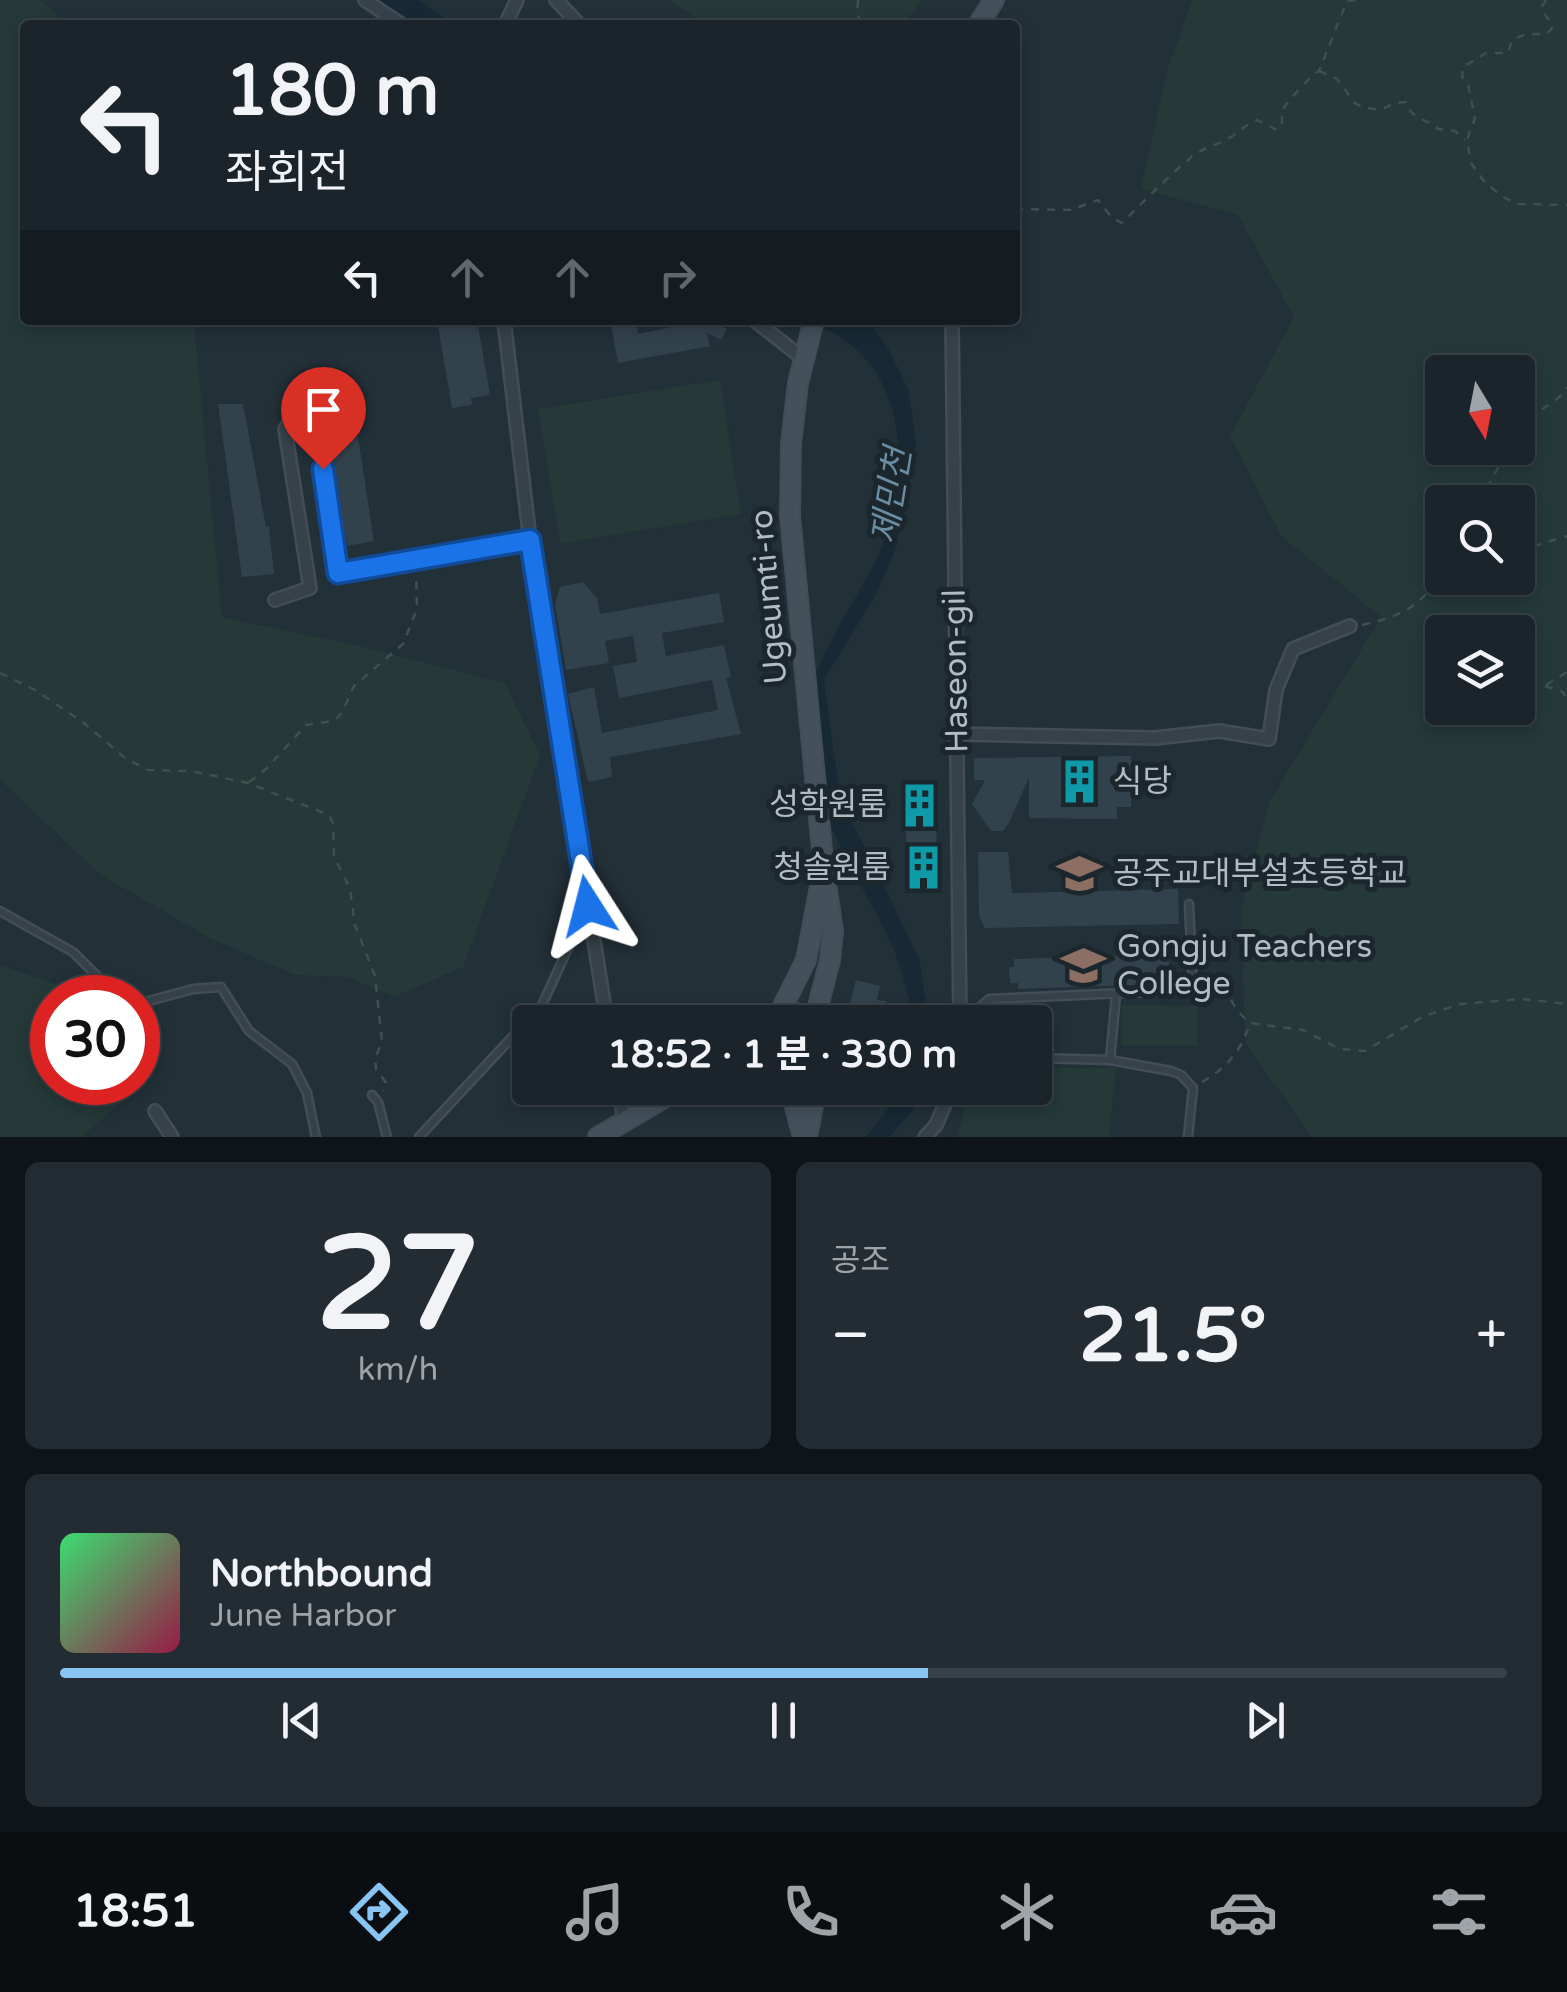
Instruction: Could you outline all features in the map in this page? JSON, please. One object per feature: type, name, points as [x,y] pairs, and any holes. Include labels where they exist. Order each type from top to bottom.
[{"type":"main road","name":"Ugeumti-ro","points":[[812,326],[798,383],[791,444],[790,516],[833,931],[818,1005]]},
{"type":"main road","name":"Ugeumti-ro","points":[[780,1005],[806,960],[824,871]]},
{"type":"main road","points":[[598,1137],[652,1105]]},
{"type":"main road","points":[[795,1105],[805,1137]]},
{"type":"main road","points":[[805,1137],[810,1128],[812,1105]]},
{"type":"street","points":[[365,0],[395,20]]},
{"type":"street","points":[[556,0],[575,20]]},
{"type":"street","points":[[505,325],[530,540],[605,1005]]},
{"type":"street","points":[[760,325],[805,360]]},
{"type":"street","name":"Haseon-gil","points":[[952,325],[960,1005]]},
{"type":"street","points":[[275,600],[310,588],[285,430],[292,420],[300,418],[312,422],[318,434],[338,573],[530,540]]},
{"type":"street","points":[[957,734],[1155,738],[1219,731],[1268,738],[1276,690],[1293,649],[1350,626]]},
{"type":"street","points":[[622,1105],[624,1121]]},
{"type":"street","points":[[925,1137],[936,1125],[945,1105]]},
{"type":"street","points":[[156,1111],[172,1137]]},
{"type":"lane","points":[[982,1005],[989,999],[1193,990],[1189,904]]},
{"type":"lane","points":[[418,1137],[542,1005],[588,906]]},
{"type":"lane","points":[[0,911],[73,952],[96,975]]},
{"type":"lane","points":[[160,998],[220,987],[249,1031],[292,1064],[307,1093],[316,1137]]},
{"type":"lane","points":[[1110,1060],[1116,995]]},
{"type":"lane","points":[[1052,1058],[1110,1060],[1181,1075],[1193,1088],[1188,1137]]},
{"type":"lane","points":[[375,1098],[387,1137]]},
{"type":"path","points":[[1020,209],[1070,210],[1100,201],[1112,218],[1122,223],[1160,188],[1172,171],[1204,148],[1230,138],[1242,126],[1255,121],[1279,129],[1282,110],[1318,71],[1347,1],[1357,0]]},
{"type":"path","points":[[1546,0],[1541,8],[1552,26],[1547,34],[1526,34],[1512,40],[1508,53],[1486,53],[1463,67],[1462,77],[1468,84],[1475,118],[1466,140],[1471,163],[1501,196],[1518,204],[1567,206]]},
{"type":"path","points":[[1318,71],[1337,79],[1357,104],[1380,110],[1406,102],[1409,112],[1421,121],[1455,131],[1466,140]]},
{"type":"path","points":[[1535,412],[1554,402],[1567,388]]},
{"type":"path","points":[[1535,546],[1567,536]]},
{"type":"path","points":[[248,782],[266,770],[306,725],[334,722],[354,686],[403,644],[417,608],[419,560]]},
{"type":"path","points":[[1350,626],[1394,617],[1427,595]]},
{"type":"path","points":[[1567,672],[1545,686],[1563,692],[1567,700]]},
{"type":"path","points":[[0,673],[35,690],[148,770],[192,771],[248,782],[329,815],[334,823],[334,856],[350,889],[355,925],[375,976],[382,1041],[375,1059],[376,1069],[387,1084],[375,1098]]},
{"type":"path","points":[[1193,990],[1227,992],[1249,1024],[1303,1030],[1340,1049],[1365,1051],[1422,1016],[1460,1004],[1522,998],[1567,1004]]},
{"type":"path","points":[[1193,1088],[1236,1055],[1244,1044],[1249,1024]]},
{"type":"green space","points":[[0,0],[41,0],[62,20],[20,20],[20,325],[194,325],[222,617],[364,647],[505,683],[540,755],[463,967],[394,997],[348,977],[295,975],[210,938],[101,875],[0,780]]},
{"type":"green space","points":[[668,0],[922,0],[907,20],[699,20]]},
{"type":"green space","points":[[1192,0],[1567,0],[1567,1137],[1312,1137],[1245,1043],[1241,910],[1269,802],[1381,617],[1281,536],[1230,436],[1294,317],[1238,215],[1141,189],[1167,71]]},
{"type":"green space","points":[[720,380],[741,514],[560,544],[538,409]]},
{"type":"green space","points":[[0,965],[30,975],[30,1105],[119,1105],[81,1137],[0,1137]]},
{"type":"green space","points":[[1122,1005],[1198,1006],[1198,1046],[1121,1045]]},
{"type":"green space","points":[[1052,1068],[1116,1068],[1109,1137],[958,1137],[965,1105],[1052,1105]]},
{"type":"water","points":[[379,0],[419,0],[448,20],[409,20]]},
{"type":"water","name":"제민천","points":[[812,325],[871,325],[888,348],[908,389],[916,441],[894,553],[875,596],[824,680],[841,805],[870,855],[920,962],[926,1005],[911,1005],[894,950],[827,814],[819,769],[816,676],[877,558],[896,487],[898,451],[894,416],[883,385],[864,357],[836,335]]},
{"type":"water","points":[[891,1105],[914,1105],[889,1137],[866,1137]]},
{"type":"building","points":[[438,325],[478,325],[490,395],[471,398],[472,405],[452,408]]},
{"type":"building","points":[[611,325],[637,325],[638,334],[671,325],[719,325],[727,329],[721,340],[707,333],[710,346],[618,363]]},
{"type":"building","points":[[218,404],[243,404],[266,527],[269,526],[274,574],[242,577]]},
{"type":"building","points":[[346,435],[347,439],[358,437],[374,541],[347,546],[328,438]]},
{"type":"building","points":[[583,582],[597,598],[600,614],[719,593],[724,622],[662,633],[666,656],[724,645],[731,677],[726,678],[741,734],[610,757],[612,777],[588,782],[568,694],[594,687],[602,733],[718,710],[712,680],[619,698],[613,666],[637,662],[633,636],[605,641],[609,663],[566,670],[555,604],[560,587]]},
{"type":"building","name":"식당","points":[[1131,756],[1131,807],[1117,807],[1117,819],[1029,818],[1029,777],[1003,831],[991,831],[972,804],[985,780],[974,780],[974,758]]},
{"type":"building","points":[[936,792],[937,879],[910,878],[903,793]]},
{"type":"building","points":[[978,852],[1008,852],[1012,893],[1178,889],[1179,924],[985,928],[979,916]]},
{"type":"building","points":[[1163,954],[1164,961],[1169,961],[1170,979],[1162,979],[1162,984],[1018,989],[1018,983],[1010,983],[1009,967],[1014,967],[1014,959]]},
{"type":"building","points":[[856,980],[880,986],[877,1000],[886,1001],[885,1005],[849,1005]]},
{"type":"place","name":"식당","points":[[1080,782]]},
{"type":"place","name":"성학원룸","points":[[920,805]]},
{"type":"place","name":"청솔원룸","points":[[924,868]]},
{"type":"place","name":"공주교대부설초등학교","points":[[1080,874]]},
{"type":"place","name":"Gongju Teachers College","points":[[1084,965]]},
{"type":"route","points":[[323,469],[338,573],[530,540],[588,906]]}]
